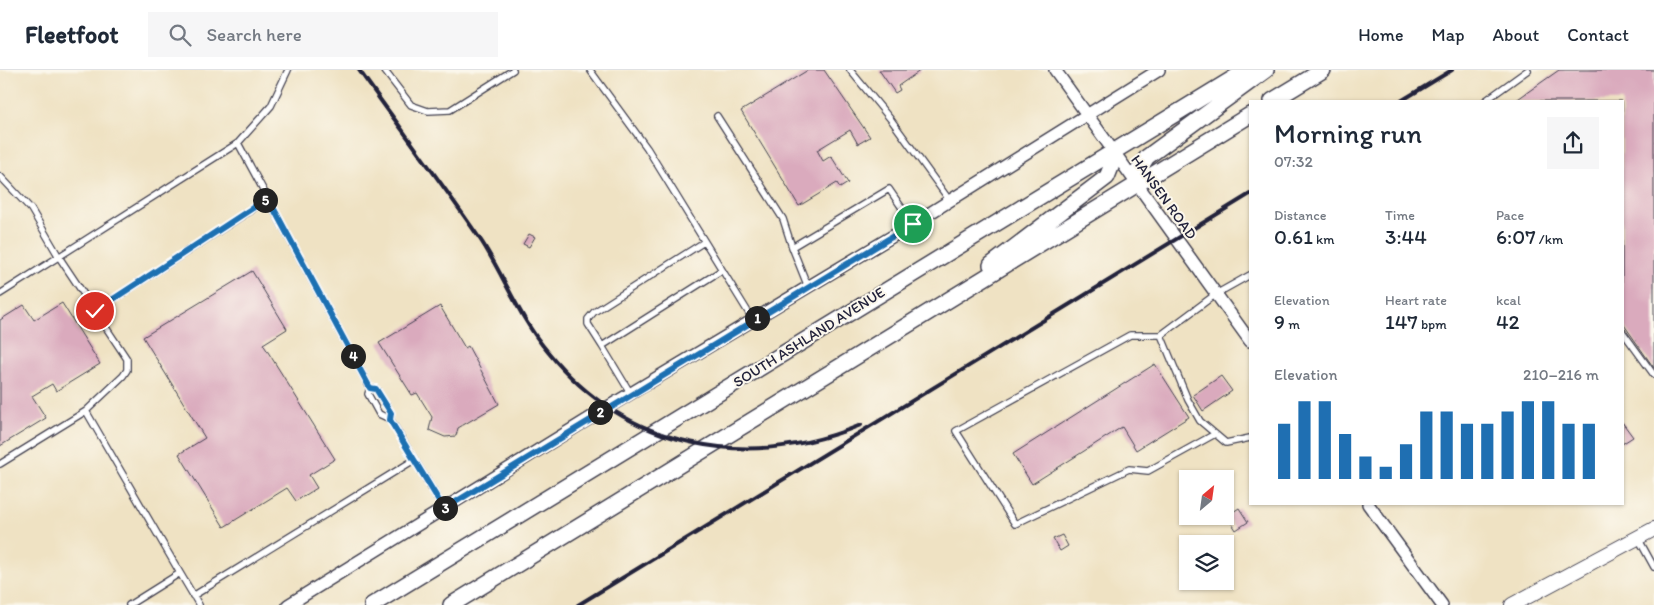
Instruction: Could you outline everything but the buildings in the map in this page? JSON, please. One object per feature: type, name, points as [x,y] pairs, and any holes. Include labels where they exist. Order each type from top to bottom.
[{"type":"main road","name":"SOUTH ASHLAND AVENUE","points":[[372,605],[1247,70]]},
{"type":"main road","points":[[1136,185],[1138,171],[1147,157],[1266,70]]},
{"type":"main road","points":[[1274,100],[1323,70]]},
{"type":"main road","points":[[452,605],[1249,116]]},
{"type":"main road","points":[[975,284],[995,260],[1107,177],[1113,162],[1113,151]]},
{"type":"street","name":"HANSEN ROAD","points":[[1055,70],[1249,340]]},
{"type":"street","points":[[288,605],[631,394],[913,224],[1159,70]]},
{"type":"street","points":[[1369,505],[1442,605]]},
{"type":"street","points":[[1512,605],[1654,529]]},
{"type":"lane","points":[[0,294],[238,143],[271,106],[288,70]]},
{"type":"lane","points":[[384,70],[411,105],[428,111],[450,110],[513,70]]},
{"type":"lane","points":[[590,70],[647,148],[753,320]]},
{"type":"lane","points":[[850,70],[892,121],[950,201]]},
{"type":"lane","points":[[1486,100],[1528,70]]},
{"type":"lane","points":[[717,116],[783,220],[808,287]]},
{"type":"lane","points":[[238,143],[370,388],[368,394],[379,414],[390,420],[444,509]]},
{"type":"lane","points":[[0,176],[31,208],[59,257],[127,359],[127,370],[118,383],[86,411],[0,464]]},
{"type":"lane","points":[[792,247],[888,189],[913,224]]},
{"type":"lane","points":[[95,311],[268,198]]},
{"type":"lane","points":[[631,394],[588,324],[588,319],[594,312],[704,242]]},
{"type":"lane","points":[[602,346],[722,270]]},
{"type":"lane","points":[[1215,434],[1148,470],[1129,469],[1015,524],[956,432],[1130,335],[1161,335],[1216,294],[1249,276]]},
{"type":"lane","points":[[1624,334],[1654,375]]},
{"type":"lane","points":[[1161,335],[1188,400],[1200,421],[1226,443],[1249,438]]},
{"type":"lane","points":[[370,388],[376,389],[383,399],[391,413],[390,420]]},
{"type":"lane","points":[[86,411],[199,605]]},
{"type":"lane","points":[[193,596],[414,460]]},
{"type":"lane","points":[[1638,538],[1654,567]]},
{"type":"lane","points":[[129,605],[180,573]]},
{"type":"railway","points":[[359,70],[482,242],[538,339],[580,385],[615,411],[652,430],[692,442],[733,448],[775,447],[818,439],[861,425]]},
{"type":"railway","points":[[1403,100],[1452,70]]},
{"type":"railway","points":[[578,605],[1249,195]]},
{"type":"route","points":[[95,311],[268,198],[370,388],[376,389],[383,399],[391,413],[390,420],[444,509],[608,407],[913,224]]}]
